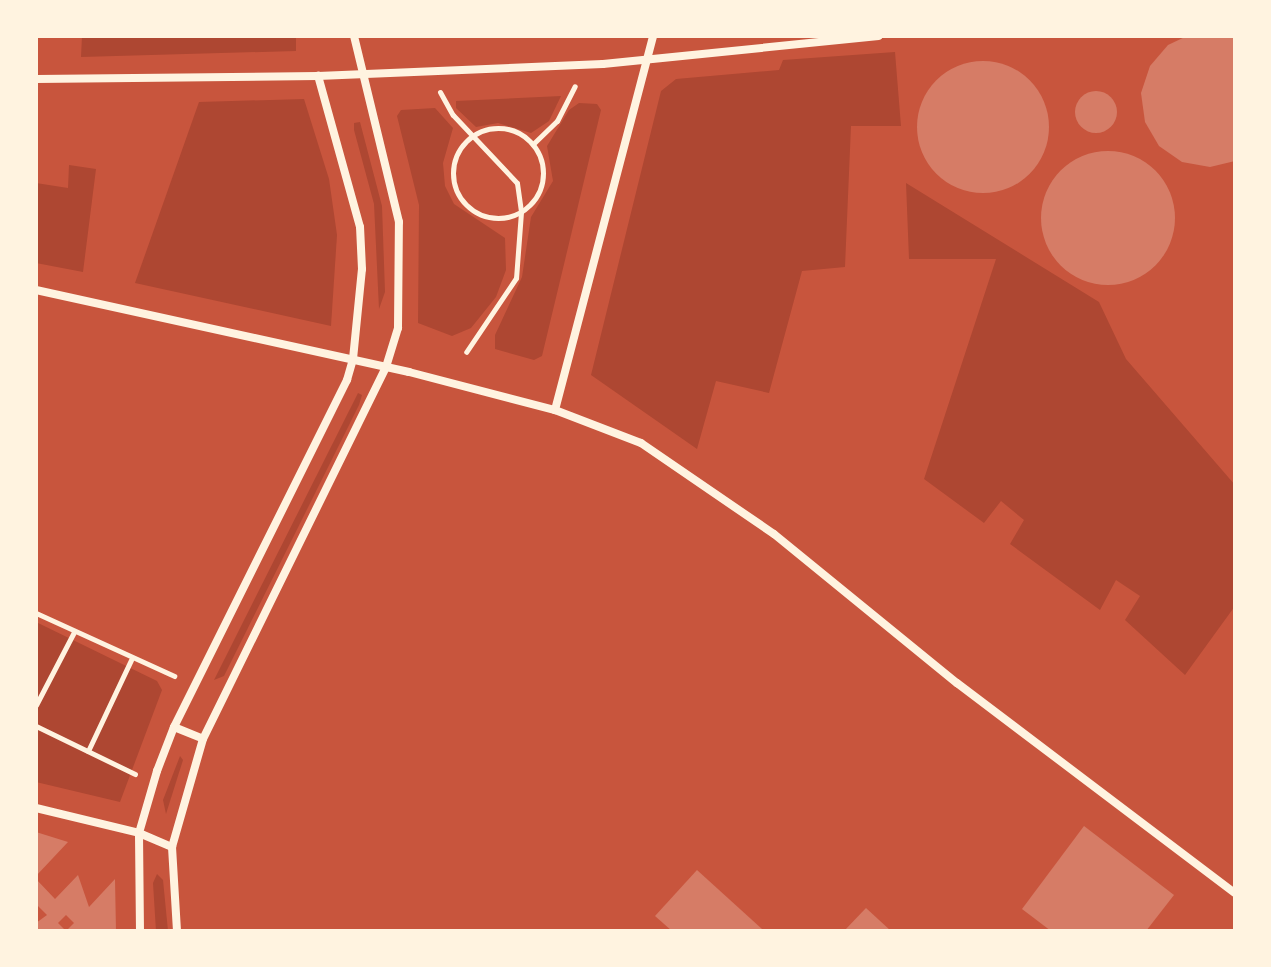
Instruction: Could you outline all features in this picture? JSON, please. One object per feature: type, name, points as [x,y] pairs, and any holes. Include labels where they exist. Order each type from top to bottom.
[{"type":"street","points":[[177,931],[172,847],[203,739],[386,367],[398,328],[399,222],[390,171],[354,36]]},
{"type":"street","points":[[555,410],[653,36]]},
{"type":"street","points":[[36,79],[318,76],[647,58],[879,36]]},
{"type":"street","points":[[140,931],[139,833],[174,727],[347,380],[353,359],[362,269],[360,227],[318,76]]},
{"type":"street","points":[[36,290],[386,367],[555,410],[641,443],[774,534],[957,683],[1235,893]]},
{"type":"street","points":[[174,727],[203,739]]},
{"type":"street","points":[[36,808],[139,833],[172,847]]},
{"type":"path","points":[[533,144],[557,121],[575,95],[575,86]]},
{"type":"path","points":[[440,92],[471,136],[517,183],[521,212],[516,278],[466,352]]},
{"type":"path","points":[[504,128],[533,144],[544,173],[541,188],[521,212],[488,217],[460,198],[453,165],[471,136],[504,128]]},
{"type":"path","points":[[36,613],[131,660],[174,676]]},
{"type":"path","points":[[36,705],[74,632]]},
{"type":"path","points":[[88,751],[131,660]]},
{"type":"path","points":[[36,726],[135,774]]},
{"type":"shaded area","points":[[82,36],[296,36],[296,51],[81,57]]},
{"type":"shaded area","points":[[895,52],[901,126],[851,126],[845,267],[802,271],[769,393],[716,381],[697,449],[591,375],[661,91],[676,79],[779,70],[783,60]]},
{"type":"shaded area","points":[[561,96],[549,121],[531,133],[498,123],[476,127],[456,108],[456,101]]},
{"type":"shaded area","points":[[304,99],[329,179],[337,235],[331,326],[135,283],[199,102]]},
{"type":"shaded area","points":[[579,103],[597,104],[601,110],[542,356],[534,360],[495,349],[495,335],[522,277],[531,217],[553,181],[547,146],[569,110]]},
{"type":"shaded area","points":[[435,108],[453,128],[443,163],[445,186],[454,204],[505,238],[506,270],[496,297],[471,328],[452,336],[418,323],[419,205],[397,116],[401,110]]},
{"type":"shaded area","points":[[360,122],[382,206],[385,292],[379,309],[374,204],[354,130],[354,123]]},
{"type":"shaded area","points":[[69,165],[96,169],[83,272],[36,263],[36,183],[68,188]]},
{"type":"shaded area","points":[[906,183],[1099,302],[1126,359],[1235,485],[1235,606],[1185,675],[1125,620],[1140,596],[1116,580],[1100,610],[1010,544],[1024,520],[1001,501],[984,523],[924,479],[996,259],[909,259]]},
{"type":"shaded area","points":[[358,393],[362,395],[359,405],[224,676],[214,680]]},
{"type":"shaded area","points":[[36,622],[157,681],[162,690],[120,802],[36,782]]},
{"type":"shaded area","points":[[180,756],[183,760],[166,814],[163,800]]},
{"type":"shaded area","points":[[157,874],[163,880],[168,931],[156,931],[153,883]]},
{"type":"building","points":[[1187,36],[1235,38],[1235,161],[1210,167],[1182,162],[1159,146],[1145,122],[1141,93],[1150,66],[1168,45]]},
{"type":"building","points":[[983,61],[1008,66],[1030,80],[1044,102],[1049,127],[1044,152],[1030,174],[1008,188],[983,193],[958,188],[936,174],[922,152],[917,127],[922,102],[936,80],[958,66]]},
{"type":"building","points":[[1096,91],[1111,97],[1117,112],[1111,127],[1096,133],[1081,127],[1075,112],[1081,97]]},
{"type":"building","points":[[1108,151],[1134,156],[1155,171],[1170,192],[1175,218],[1170,244],[1155,265],[1134,280],[1108,285],[1082,280],[1061,265],[1046,244],[1041,218],[1046,192],[1061,171],[1082,156]]},
{"type":"building","points":[[1084,826],[1174,895],[1146,931],[1051,931],[1022,909]]},
{"type":"building","points":[[36,832],[68,842],[36,876]]},
{"type":"building","points":[[697,870],[762,929],[672,931],[655,916]]},
{"type":"building","points":[[78,875],[89,907],[115,879],[116,931],[66,931],[36,931],[36,923],[47,915],[36,904],[36,879],[55,899]],"holes":[[[66,915],[74,923],[66,931],[58,923]]]},
{"type":"building","points":[[866,908],[891,931],[844,931]]}]
